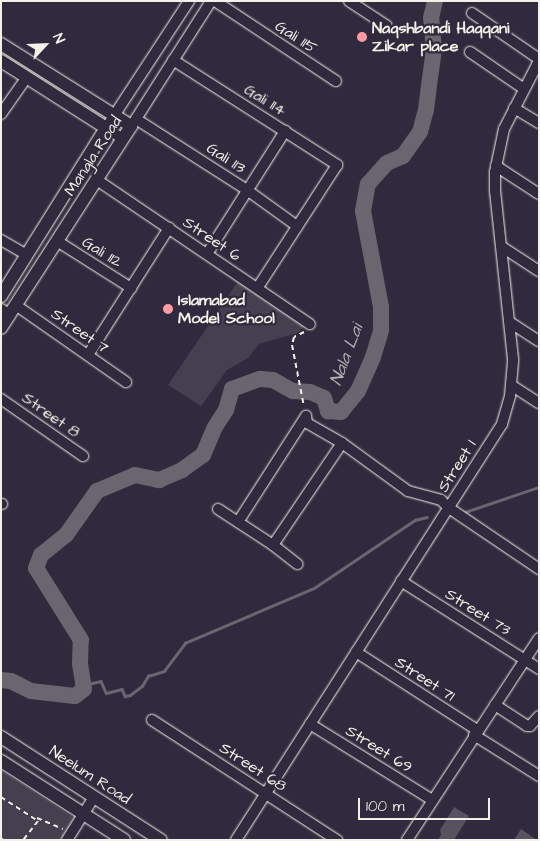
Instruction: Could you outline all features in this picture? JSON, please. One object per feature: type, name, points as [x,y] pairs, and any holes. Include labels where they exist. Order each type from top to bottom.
[{"type":"main road","points":[[1,44],[115,115],[134,122]]},
{"type":"main road","points":[[1,61],[106,128]]},
{"type":"main road","name":"Mangla Road","points":[[1,328],[9,310],[57,242],[134,122]]},
{"type":"main road","name":"Mangla Road","points":[[3,290],[106,128]]},
{"type":"main road","name":"Neelum Road","points":[[1,737],[161,840]]},
{"type":"main road","points":[[1,761],[124,840]]},
{"type":"street","name":"Mangla Road","points":[[106,128],[189,1]]},
{"type":"street","name":"Mangla Road","points":[[134,122],[213,1]]},
{"type":"street","name":"Gali 115","points":[[213,1],[336,81]]},
{"type":"street","points":[[350,1],[388,26]]},
{"type":"street","points":[[472,13],[539,60]]},
{"type":"street","points":[[470,52],[524,89]]},
{"type":"street","name":"Gali 114","points":[[173,60],[335,162],[336,168],[297,226]]},
{"type":"street","name":"Street 1","points":[[236,840],[502,424],[511,385],[514,359],[495,191],[496,166],[504,130],[539,60]]},
{"type":"street","points":[[1,114],[27,78]]},
{"type":"street","points":[[514,108],[539,123]]},
{"type":"street","name":"Gali 113","points":[[134,122],[247,190],[297,226]]},
{"type":"street","points":[[106,128],[122,139]]},
{"type":"street","points":[[207,254],[285,130]]},
{"type":"street","points":[[496,166],[539,194]]},
{"type":"street","name":"Street 6","points":[[97,180],[258,287],[310,324]]},
{"type":"street","points":[[258,287],[297,226]]},
{"type":"street","points":[[88,355],[168,228]]},
{"type":"street","points":[[1,240],[27,255]]},
{"type":"street","name":"Gali 112","points":[[57,242],[131,288]]},
{"type":"street","points":[[502,247],[539,271]]},
{"type":"street","name":"Street 7","points":[[9,310],[88,355],[126,382]]},
{"type":"street","points":[[511,323],[539,341]]},
{"type":"street","points":[[511,385],[539,402]]},
{"type":"street","name":"Street 8","points":[[1,398],[83,456]]},
{"type":"street","points":[[306,416],[307,424],[342,443],[408,491],[442,500],[449,508],[539,569]]},
{"type":"street","points":[[238,522],[306,416]]},
{"type":"street","points":[[273,545],[342,443]]},
{"type":"street","points":[[218,509],[273,545],[297,564]]},
{"type":"street","name":"Street 73","points":[[401,581],[539,669]]},
{"type":"street","points":[[407,840],[539,638]]},
{"type":"street","name":"Street 71","points":[[356,652],[539,776]]},
{"type":"street","points":[[495,704],[526,726],[530,726],[539,716]]},
{"type":"street","name":"Street 68","points":[[152,720],[337,840]]},
{"type":"street","name":"Street 69","points":[[310,724],[432,800]]},
{"type":"street","points":[[70,836],[94,797]]},
{"type":"path","points":[[306,416],[292,344],[294,338],[302,334],[310,324]]},
{"type":"path","points":[[1,798],[70,836]]},
{"type":"path","points":[[22,840],[38,821],[36,818]]},
{"type":"shaded area","points":[[239,280],[306,325],[297,333],[259,344],[248,358],[227,370],[201,406],[168,385]]},
{"type":"shaded area","points":[[1,770],[74,818],[61,840],[1,840]]},
{"type":"building","points":[[454,807],[469,816],[454,840],[438,840],[441,835],[440,830]]},
{"type":"building","points":[[521,829],[537,840],[514,840]]},
{"type":"waterway","name":"Nala Lai","points":[[1,680],[11,681],[31,691],[75,696],[84,689],[80,663],[81,640],[36,568],[41,555],[66,535],[97,491],[135,475],[159,480],[182,470],[203,455],[215,427],[226,410],[232,389],[260,379],[273,380],[293,391],[310,392],[324,398],[328,411],[341,412],[358,391],[373,357],[381,330],[381,307],[363,211],[368,184],[387,163],[403,156],[420,132],[426,110],[434,50],[431,18],[435,1]]},
{"type":"waterway","points":[[462,513],[539,487]]},
{"type":"waterway","points":[[84,685],[101,681],[106,693],[122,689],[125,696],[130,695],[142,686],[148,676],[164,671],[185,643],[314,588],[415,520],[427,517]]},
{"type":"place","name":"Naqshbandi Haqqani Zikar place","points":[[362,37]]},
{"type":"place","name":"Islamabad Model School","points":[[168,309]]}]
